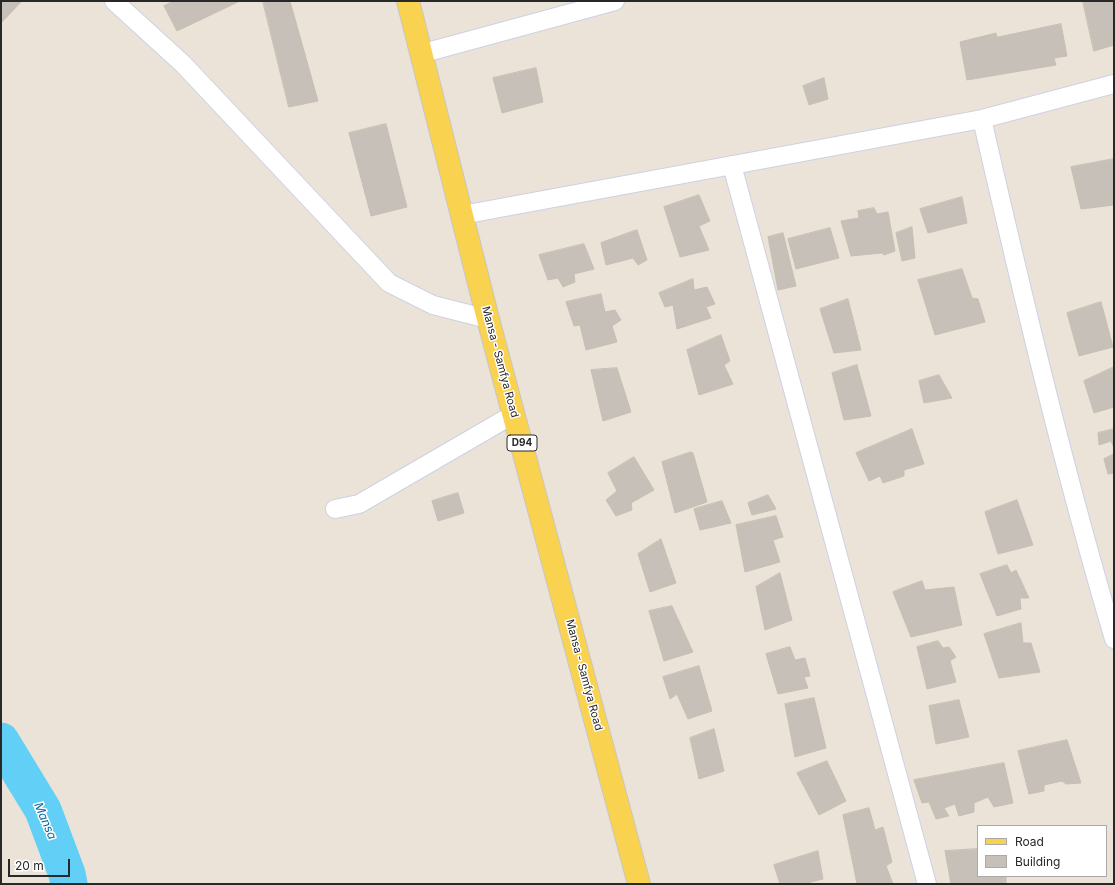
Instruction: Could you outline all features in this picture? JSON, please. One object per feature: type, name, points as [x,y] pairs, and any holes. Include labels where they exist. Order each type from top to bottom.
[{"type":"main road","name":"Mansa - Samfya Road","points":[[408,1],[420,54],[488,319],[639,884]]},
{"type":"street","points":[[114,1],[183,64],[389,283],[433,305],[488,319]]},
{"type":"street","points":[[420,54],[615,1]]},
{"type":"street","points":[[462,216],[982,119],[1114,84]]},
{"type":"street","points":[[982,119],[1022,293],[1092,565],[1114,639]]},
{"type":"street","points":[[732,165],[927,884]]},
{"type":"street","points":[[335,509],[359,504],[514,414]]},
{"type":"building","points":[[1,1],[22,1],[1,23]]},
{"type":"building","points":[[174,1],[240,1],[177,31],[164,6]]},
{"type":"building","points":[[263,1],[290,1],[318,101],[289,107]]},
{"type":"building","points":[[1083,1],[1114,1],[1114,45],[1094,51]]},
{"type":"building","points":[[1061,24],[1067,56],[1054,58],[1056,65],[967,80],[960,42],[996,33],[997,37]]},
{"type":"building","points":[[536,68],[543,102],[502,113],[493,78]]},
{"type":"building","points":[[824,78],[828,99],[809,105],[803,86]]},
{"type":"building","points":[[386,124],[407,207],[371,216],[349,133]]},
{"type":"building","points":[[1114,159],[1114,205],[1081,209],[1071,167]]},
{"type":"building","points":[[699,195],[710,221],[699,226],[709,250],[680,257],[664,207]]},
{"type":"building","points":[[962,197],[967,223],[928,233],[920,209]]},
{"type":"building","points":[[874,208],[877,214],[888,212],[895,251],[884,255],[882,253],[851,256],[841,221],[859,218],[858,211]]},
{"type":"building","points":[[912,227],[915,258],[902,261],[896,233]]},
{"type":"building","points":[[830,228],[839,258],[796,269],[788,239]]},
{"type":"building","points":[[637,230],[647,260],[638,265],[633,258],[606,265],[601,243]]},
{"type":"building","points":[[783,233],[796,286],[778,290],[768,237]]},
{"type":"building","points":[[584,244],[594,269],[574,274],[575,282],[563,287],[558,278],[548,280],[539,255]]},
{"type":"building","points":[[962,269],[972,298],[978,299],[985,322],[935,335],[918,280]]},
{"type":"building","points":[[693,279],[694,290],[707,287],[715,304],[706,307],[711,318],[677,329],[673,305],[665,307],[659,293]]},
{"type":"building","points":[[601,294],[605,312],[615,310],[621,320],[612,326],[617,342],[586,350],[580,325],[574,326],[566,302]]},
{"type":"building","points":[[848,299],[861,350],[834,353],[820,309]]},
{"type":"building","points":[[1101,302],[1113,347],[1079,356],[1067,313]]},
{"type":"building","points":[[721,335],[730,361],[724,365],[733,384],[699,395],[687,350]]},
{"type":"building","points":[[857,365],[871,416],[844,420],[832,373]]},
{"type":"building","points":[[1114,367],[1114,407],[1094,413],[1084,381]]},
{"type":"building","points":[[617,368],[631,412],[603,421],[591,370]]},
{"type":"building","points":[[939,375],[952,398],[924,403],[919,381]]},
{"type":"building","points":[[912,429],[924,464],[904,470],[904,476],[883,483],[880,476],[869,481],[856,453]]},
{"type":"building","points":[[1114,429],[1114,448],[1111,441],[1099,445],[1098,433]]},
{"type":"building","points":[[691,452],[693,453],[707,502],[675,513],[662,462]]},
{"type":"building","points":[[1114,454],[1114,473],[1108,474],[1104,459]]},
{"type":"building","points":[[634,457],[654,490],[631,503],[632,510],[616,516],[606,500],[617,491],[608,473]]},
{"type":"building","points":[[458,493],[464,513],[438,521],[432,501]]},
{"type":"building","points":[[768,495],[776,509],[752,515],[748,503]]},
{"type":"building","points":[[1017,500],[1033,545],[998,554],[985,512]]},
{"type":"building","points":[[722,501],[731,523],[700,530],[694,509]]},
{"type":"building","points":[[776,516],[783,537],[773,540],[780,562],[745,572],[736,525]]},
{"type":"building","points":[[661,539],[676,583],[650,592],[638,554]]},
{"type":"building","points":[[1007,565],[1011,573],[1016,570],[1029,598],[1020,598],[1021,609],[997,616],[980,574]]},
{"type":"building","points":[[780,573],[792,620],[765,630],[756,587]]},
{"type":"building","points":[[922,581],[925,590],[954,587],[962,625],[911,637],[893,592]]},
{"type":"building","points":[[672,606],[693,652],[664,661],[649,611]]},
{"type":"building","points":[[1021,623],[1023,643],[1031,643],[1040,672],[999,678],[984,634]]},
{"type":"building","points":[[938,641],[943,648],[949,647],[956,657],[950,661],[956,682],[927,689],[917,647]]},
{"type":"building","points":[[790,647],[795,660],[805,658],[810,676],[804,677],[808,688],[778,694],[766,654]]},
{"type":"building","points":[[699,666],[712,711],[688,719],[677,694],[670,699],[663,677]]},
{"type":"building","points":[[814,698],[826,748],[795,757],[785,704]]},
{"type":"building","points":[[959,700],[969,737],[936,744],[929,706]]},
{"type":"building","points":[[714,729],[724,771],[699,779],[690,738]]},
{"type":"building","points":[[1067,740],[1081,783],[1066,784],[1062,781],[1044,785],[1044,791],[1029,794],[1018,751]]},
{"type":"building","points":[[827,761],[846,801],[819,815],[797,773]]},
{"type":"building","points":[[1004,763],[1013,803],[994,807],[988,797],[974,803],[974,812],[959,816],[955,804],[944,808],[949,816],[936,819],[929,802],[922,803],[914,780]]},
{"type":"building","points":[[869,808],[875,830],[883,827],[892,862],[886,866],[893,884],[857,884],[843,815]]},
{"type":"building","points":[[977,849],[977,877],[1006,877],[1006,884],[951,884],[945,851]]},
{"type":"building","points":[[818,851],[823,879],[803,884],[780,884],[774,865]]},
{"type":"waterway","name":"Mansa","points":[[1,741],[43,810],[67,874],[69,884]]}]
